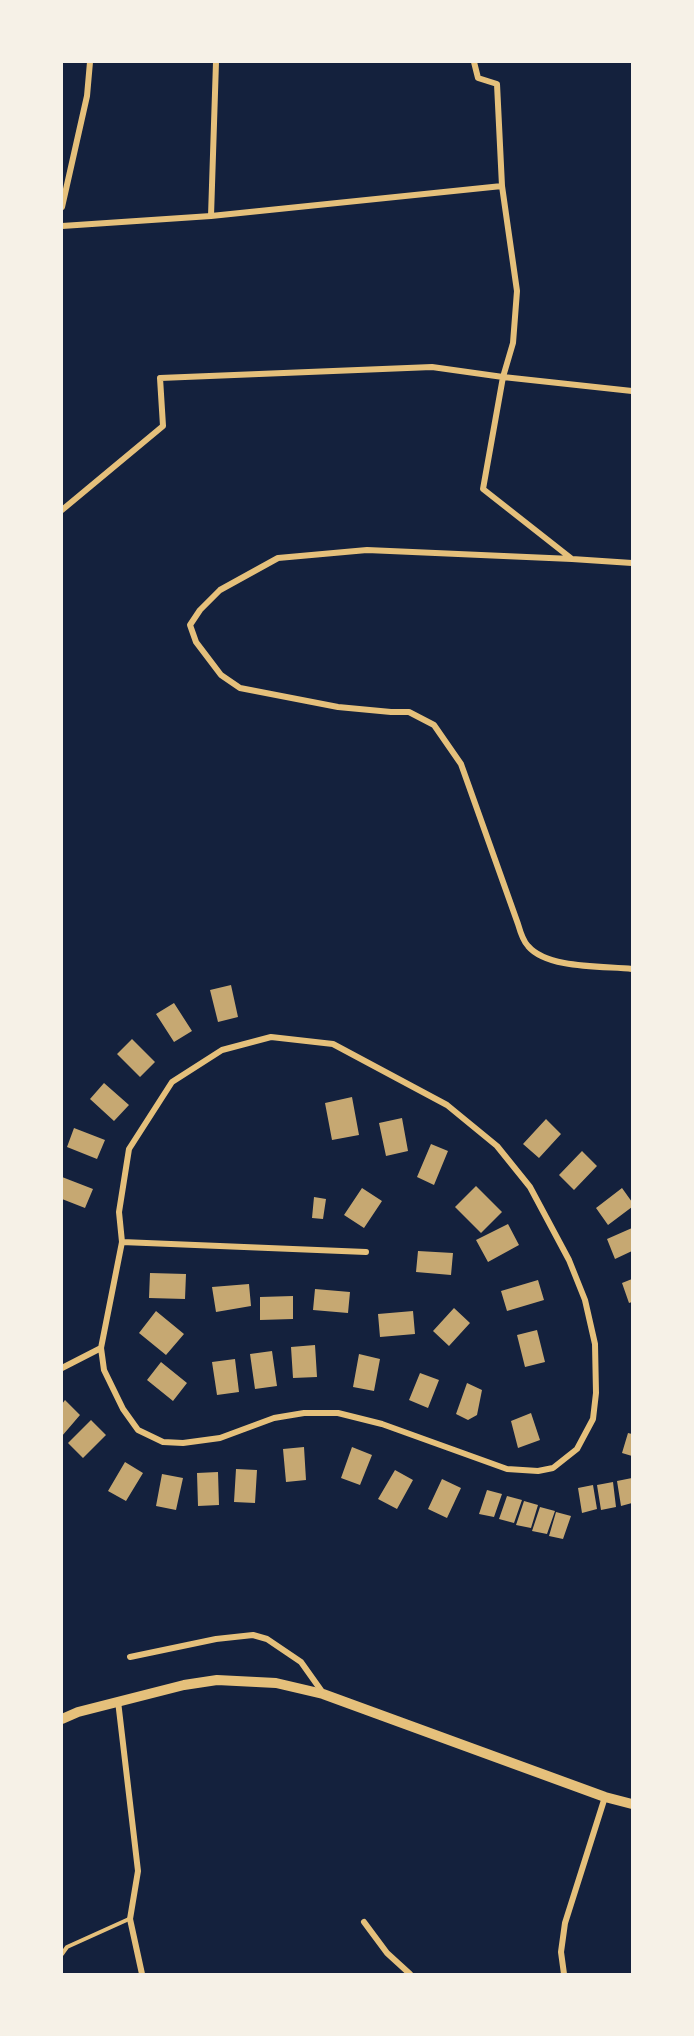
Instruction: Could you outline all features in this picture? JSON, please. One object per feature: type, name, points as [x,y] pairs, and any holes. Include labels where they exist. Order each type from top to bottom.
[{"type":"main road","points":[[62,1719],[118,1701],[216,1680],[276,1683],[323,1694],[605,1797],[633,1804]]},
{"type":"street","points":[[62,207],[87,96],[90,62]]},
{"type":"street","points":[[211,216],[216,62]]},
{"type":"street","points":[[474,62],[478,78],[497,84],[502,186],[517,291],[513,343],[503,377],[483,489],[572,559]]},
{"type":"street","points":[[62,226],[211,216],[502,186]]},
{"type":"street","points":[[62,510],[163,426],[160,378],[432,366],[503,377],[633,391]]},
{"type":"street","points":[[633,563],[367,550],[278,558],[220,590],[200,610],[190,625],[196,642],[221,675],[240,688],[338,707],[409,712],[434,725],[461,764],[528,946],[544,958],[559,962],[633,969]]},
{"type":"street","points":[[271,1037],[333,1044],[447,1105],[497,1146],[530,1187],[569,1260],[585,1300],[595,1344],[596,1393],[593,1419],[577,1449],[553,1468],[538,1471],[496,1466],[382,1424],[338,1413],[304,1413],[274,1418],[220,1438],[183,1443],[163,1442],[138,1430],[123,1409],[104,1370],[101,1348],[122,1242],[119,1212],[129,1149],[172,1082],[222,1050],[271,1037]]},
{"type":"street","points":[[122,1242],[366,1252]]},
{"type":"street","points":[[62,1368],[101,1348]]},
{"type":"street","points":[[130,1656],[216,1639],[253,1635],[267,1639],[301,1662],[323,1694]]},
{"type":"street","points":[[118,1701],[138,1871],[130,1919],[142,1974]]},
{"type":"street","points":[[564,1974],[561,1952],[565,1923],[605,1797]]},
{"type":"street","points":[[364,1922],[387,1953],[410,1974]]},
{"type":"lane","points":[[62,1954],[67,1947],[130,1919]]},
{"type":"building","points":[[231,985],[238,1017],[218,1022],[210,990]]},
{"type":"building","points":[[174,1003],[192,1031],[174,1042],[156,1014]]},
{"type":"building","points":[[132,1039],[155,1062],[140,1077],[117,1054]]},
{"type":"building","points":[[104,1083],[129,1105],[114,1121],[90,1099]]},
{"type":"building","points":[[352,1097],[359,1135],[332,1140],[325,1103]]},
{"type":"building","points":[[402,1118],[408,1151],[386,1156],[379,1123]]},
{"type":"building","points":[[546,1119],[561,1134],[539,1158],[523,1144]]},
{"type":"building","points":[[74,1128],[105,1140],[97,1159],[67,1147]]},
{"type":"building","points":[[431,1144],[448,1151],[434,1185],[417,1177]]},
{"type":"building","points":[[582,1151],[597,1166],[574,1190],[559,1175]]},
{"type":"building","points":[[62,1177],[93,1189],[85,1208],[62,1199]]},
{"type":"building","points":[[476,1186],[502,1212],[481,1233],[455,1207]]},
{"type":"building","points":[[362,1188],[382,1201],[364,1228],[344,1215]]},
{"type":"building","points":[[622,1188],[632,1202],[632,1207],[608,1225],[596,1208]]},
{"type":"building","points":[[314,1197],[326,1199],[323,1219],[312,1218]]},
{"type":"building","points":[[508,1224],[519,1245],[488,1262],[476,1240]]},
{"type":"building","points":[[632,1228],[632,1251],[615,1259],[607,1239]]},
{"type":"building","points":[[418,1251],[453,1253],[451,1275],[416,1272]]},
{"type":"building","points":[[150,1273],[186,1274],[185,1299],[149,1298]]},
{"type":"building","points":[[632,1279],[632,1302],[629,1303],[622,1283]]},
{"type":"building","points":[[538,1280],[544,1300],[507,1311],[501,1291]]},
{"type":"building","points":[[249,1284],[251,1306],[216,1312],[212,1287]]},
{"type":"building","points":[[315,1289],[350,1292],[348,1313],[313,1310]]},
{"type":"building","points":[[293,1296],[293,1319],[260,1320],[260,1297]]},
{"type":"building","points":[[454,1308],[470,1323],[449,1346],[433,1331]]},
{"type":"building","points":[[156,1311],[184,1334],[166,1355],[139,1333]]},
{"type":"building","points":[[413,1311],[415,1334],[380,1337],[378,1314]]},
{"type":"building","points":[[537,1330],[545,1362],[525,1367],[517,1335]]},
{"type":"building","points":[[315,1345],[317,1377],[293,1378],[291,1347]]},
{"type":"building","points":[[272,1351],[277,1386],[255,1389],[250,1354]]},
{"type":"building","points":[[359,1354],[380,1359],[374,1391],[353,1387]]},
{"type":"building","points":[[235,1359],[239,1392],[217,1395],[212,1362]]},
{"type":"building","points":[[161,1362],[187,1383],[173,1401],[147,1380]]},
{"type":"building","points":[[420,1373],[439,1380],[428,1408],[409,1400]]},
{"type":"building","points":[[467,1383],[482,1390],[477,1415],[468,1420],[456,1414]]},
{"type":"building","points":[[65,1400],[80,1415],[62,1436],[62,1404]]},
{"type":"building","points":[[531,1413],[540,1440],[518,1448],[511,1421]]},
{"type":"building","points":[[91,1420],[106,1435],[83,1458],[68,1443]]},
{"type":"building","points":[[628,1433],[632,1434],[632,1456],[622,1453]]},
{"type":"building","points":[[304,1447],[306,1480],[286,1482],[283,1449]]},
{"type":"building","points":[[352,1447],[372,1455],[360,1485],[341,1478]]},
{"type":"building","points":[[125,1462],[143,1473],[126,1501],[108,1491]]},
{"type":"building","points":[[236,1469],[257,1470],[255,1503],[234,1502]]},
{"type":"building","points":[[395,1470],[413,1480],[397,1509],[378,1499]]},
{"type":"building","points":[[218,1472],[219,1505],[198,1506],[197,1473]]},
{"type":"building","points":[[162,1474],[183,1478],[176,1510],[156,1506]]},
{"type":"building","points":[[632,1478],[632,1503],[621,1506],[617,1481]]},
{"type":"building","points":[[442,1479],[461,1488],[447,1518],[428,1509]]},
{"type":"building","points":[[613,1482],[616,1507],[601,1510],[597,1485]]},
{"type":"building","points":[[593,1485],[597,1509],[582,1513],[578,1488]]},
{"type":"building","points":[[487,1490],[502,1494],[494,1517],[479,1514]]},
{"type":"building","points":[[507,1496],[522,1500],[514,1523],[499,1519]]},
{"type":"building","points":[[524,1501],[538,1505],[531,1528],[516,1525]]},
{"type":"building","points":[[540,1507],[555,1511],[547,1534],[532,1531]]},
{"type":"building","points":[[556,1512],[571,1516],[563,1539],[549,1536]]}]
